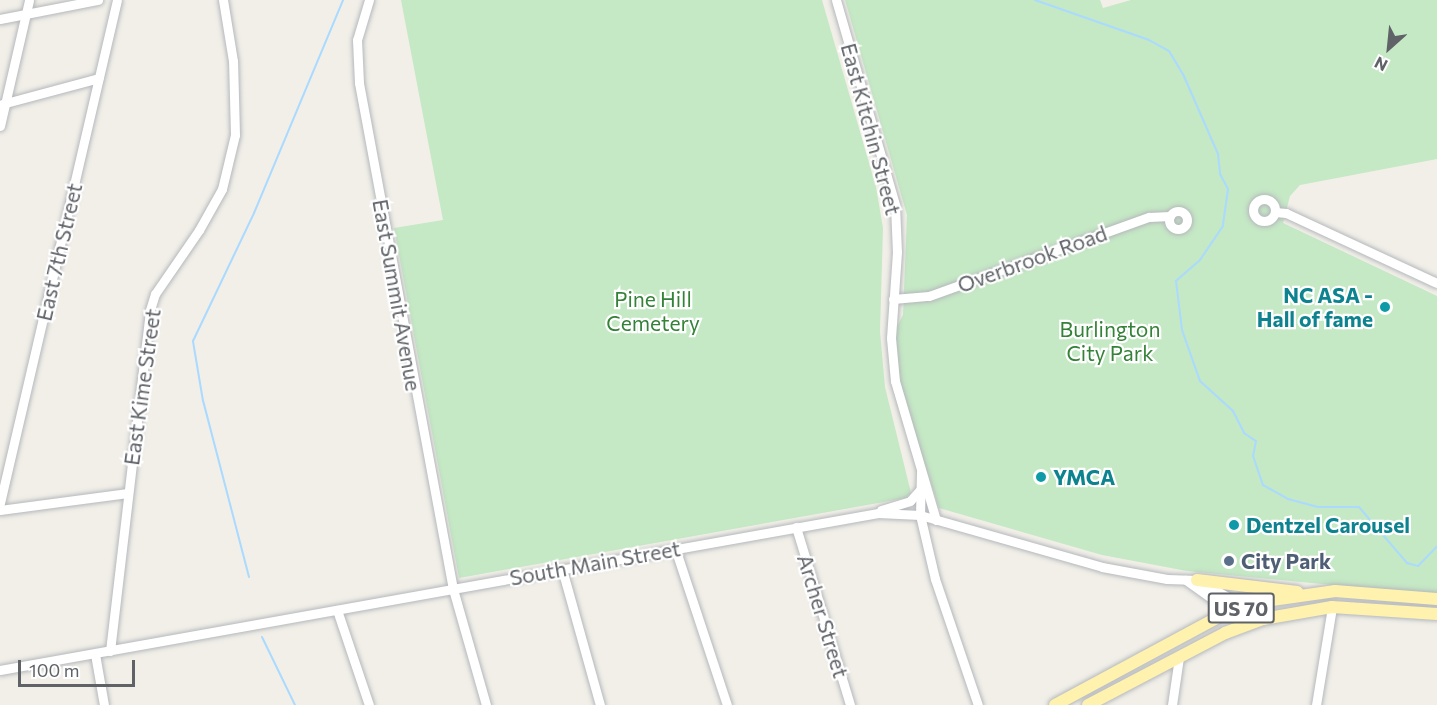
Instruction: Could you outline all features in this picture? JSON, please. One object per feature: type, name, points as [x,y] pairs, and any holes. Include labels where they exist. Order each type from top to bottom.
[{"type":"main road","points":[[1191,580],[1307,593]]},
{"type":"main road","name":"US 70","points":[[1055,705],[1229,612],[1307,593],[1358,591],[1437,599]]},
{"type":"main road","points":[[1191,651],[1194,641],[1226,623],[1229,612],[1240,617],[1285,606],[1304,610]]},
{"type":"main road","name":"US 70","points":[[1088,705],[1191,651],[1263,619],[1304,610],[1332,607],[1437,614]]},
{"type":"street","points":[[0,126],[3,104],[29,0]]},
{"type":"street","points":[[0,18],[98,0]]},
{"type":"street","name":"East 7th Street","points":[[0,503],[117,0]]},
{"type":"street","name":"East Kime Street","points":[[110,651],[145,334],[155,294],[212,208],[230,162],[236,99],[223,0]]},
{"type":"street","name":"East Summit Avenue","points":[[369,0],[357,40],[359,83],[453,589],[486,705]]},
{"type":"street","name":"East Kitchin Street","points":[[836,0],[895,205],[897,252],[891,338],[895,381],[936,520]]},
{"type":"street","points":[[3,104],[99,78]]},
{"type":"street","points":[[1275,212],[1286,213],[1437,283]]},
{"type":"street","name":"Overbrook Road","points":[[893,300],[929,296],[1149,217],[1170,216]]},
{"type":"street","name":"East Kitchin Street","points":[[922,470],[920,515],[945,614],[978,705]]},
{"type":"street","points":[[869,514],[910,501],[921,490]]},
{"type":"street","points":[[0,510],[128,493]]},
{"type":"street","name":"South Main Street","points":[[0,670],[869,514],[920,515],[1102,567],[1191,580],[1226,596],[1230,604],[1229,612]]},
{"type":"street","name":"Archer Street","points":[[796,527],[850,705]]},
{"type":"street","points":[[675,548],[727,705]]},
{"type":"street","points":[[562,569],[600,705]]},
{"type":"street","points":[[1317,705],[1332,607]]},
{"type":"street","points":[[337,610],[369,705]]},
{"type":"street","points":[[95,654],[104,705]]},
{"type":"street","points":[[1172,705],[1179,657]]},
{"type":"green space","name":"Pine Hill Cemetery","points":[[401,0],[822,0],[876,187],[883,228],[880,332],[885,387],[911,493],[906,498],[459,578],[394,228],[443,220]]},
{"type":"green space","name":"Burlington City Park","points":[[845,0],[1100,0],[1103,8],[1131,0],[1437,0],[1437,159],[1300,185],[1290,196],[1283,223],[1437,296],[1437,595],[1187,571],[1102,555],[939,508],[897,380],[891,338],[903,315],[907,215]]},
{"type":"waterway","points":[[249,577],[203,401],[193,341],[254,213],[343,0]]},
{"type":"waterway","points":[[1035,0],[1149,40],[1169,51],[1183,74],[1218,154],[1220,174],[1228,189],[1223,226],[1200,260],[1176,281],[1182,330],[1200,381],[1233,411],[1244,433],[1256,441],[1253,456],[1263,485],[1288,499],[1318,507],[1359,507],[1407,563],[1418,566],[1437,546]]},
{"type":"waterway","points":[[262,637],[295,705]]},
{"type":"place","name":"NC ASA - Hall of fame","points":[[1385,307]]},
{"type":"place","name":"YMCA","points":[[1041,477]]},
{"type":"place","name":"Dentzel Carousel","points":[[1234,525]]},
{"type":"place","name":"City Park","points":[[1229,561]]}]
